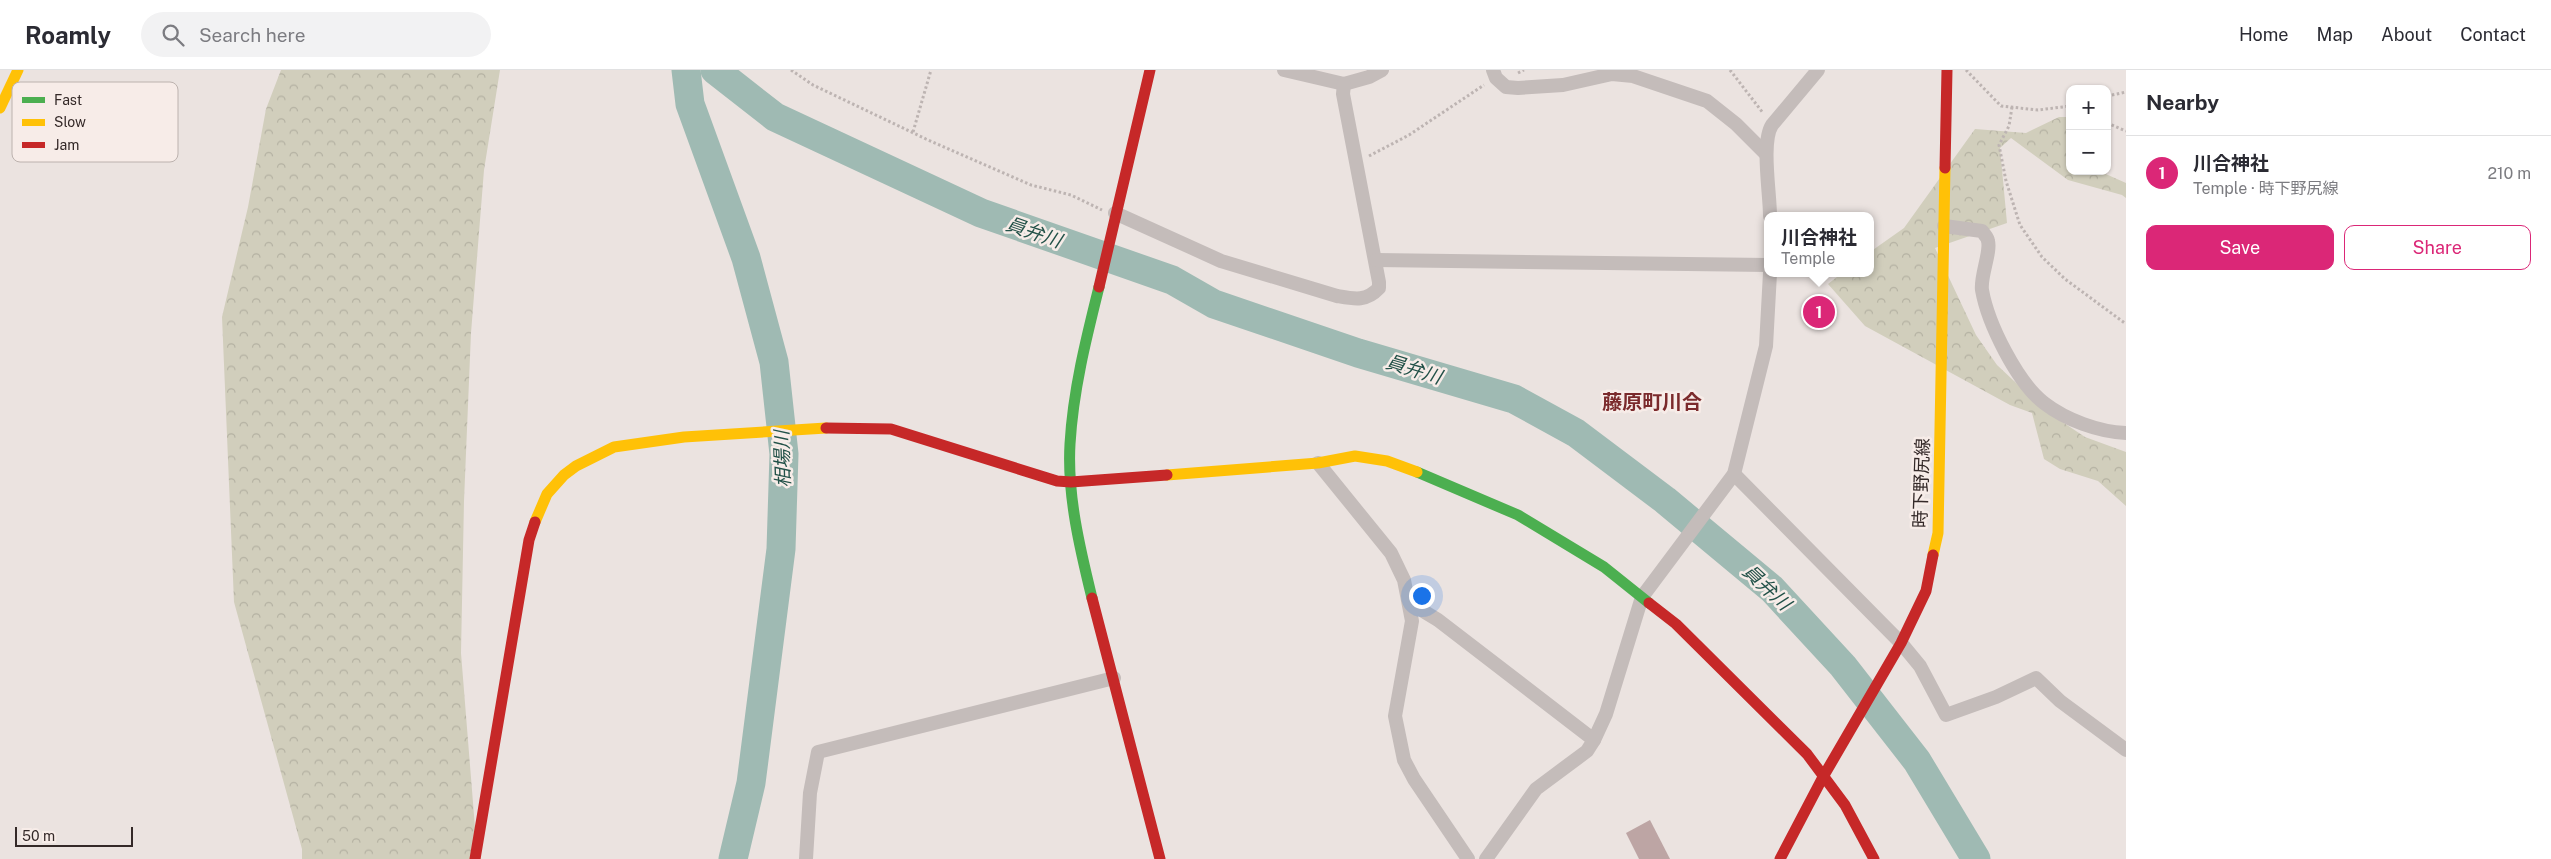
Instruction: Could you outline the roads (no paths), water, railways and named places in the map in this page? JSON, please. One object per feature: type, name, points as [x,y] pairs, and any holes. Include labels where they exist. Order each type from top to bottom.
[{"type":"street","points":[[12,82],[18,70]]},
{"type":"street","points":[[1150,70],[1074,399],[1070,446],[1070,482],[1085,569],[1160,859]]},
{"type":"street","points":[[1284,70],[1344,84],[1369,77],[1382,70]]},
{"type":"street","points":[[1770,212],[1768,166],[1765,153],[1767,134],[1818,70]]},
{"type":"street","name":"時下野尻線","points":[[1780,859],[1826,772],[1899,648],[1926,591],[1938,533],[1947,70]]},
{"type":"street","points":[[1495,74],[1506,87],[1518,88],[1563,84],[1612,74],[1633,76],[1707,101],[1724,113],[1765,153]]},
{"type":"street","points":[[0,108],[12,83]]},
{"type":"street","points":[[1115,216],[1221,261],[1350,299],[1367,299],[1379,288],[1376,260],[1343,94],[1344,84]]},
{"type":"street","points":[[1944,226],[1982,231],[1988,241],[1982,289],[1992,326],[2018,373],[2044,403],[2073,419],[2110,432],[2126,433]]},
{"type":"street","points":[[1376,260],[1764,265]]},
{"type":"street","points":[[1486,859],[1536,789],[1587,751],[1606,714],[1644,593],[1730,478],[1766,346],[1770,277]]},
{"type":"street","points":[[475,859],[529,540],[542,504],[554,485],[564,475],[604,450],[614,447],[704,436],[817,428],[891,429],[1057,480],[1070,482],[1318,463],[1355,456],[1368,457],[1408,468],[1518,515],[1644,593],[1826,772],[1874,859]]},
{"type":"street","points":[[1318,463],[1391,553],[1404,580],[1412,621],[1395,716],[1404,760],[1418,786],[1468,859]]},
{"type":"street","points":[[1730,478],[1899,648],[1920,666],[1946,715],[1996,697],[2036,678],[2060,701],[2126,750]]},
{"type":"street","points":[[1410,603],[1438,620],[1594,740]]},
{"type":"street","points":[[806,859],[810,793],[818,752],[1114,678]]},
{"type":"waterway","name":"相場川","points":[[686,70],[690,104],[746,258],[774,362],[784,454],[781,549],[751,783],[733,859]]},
{"type":"waterway","name":"員弁川","points":[[715,70],[775,117],[981,213],[1172,280],[1214,304],[1358,353],[1514,399],[1576,433],[1665,500],[1772,589],[1843,666],[1917,761],[1976,859]]},
{"type":"place","name":"川合神社","points":[[1819,312]]},
{"type":"district","name":"藤原町川合","points":[[1652,402]]}]
